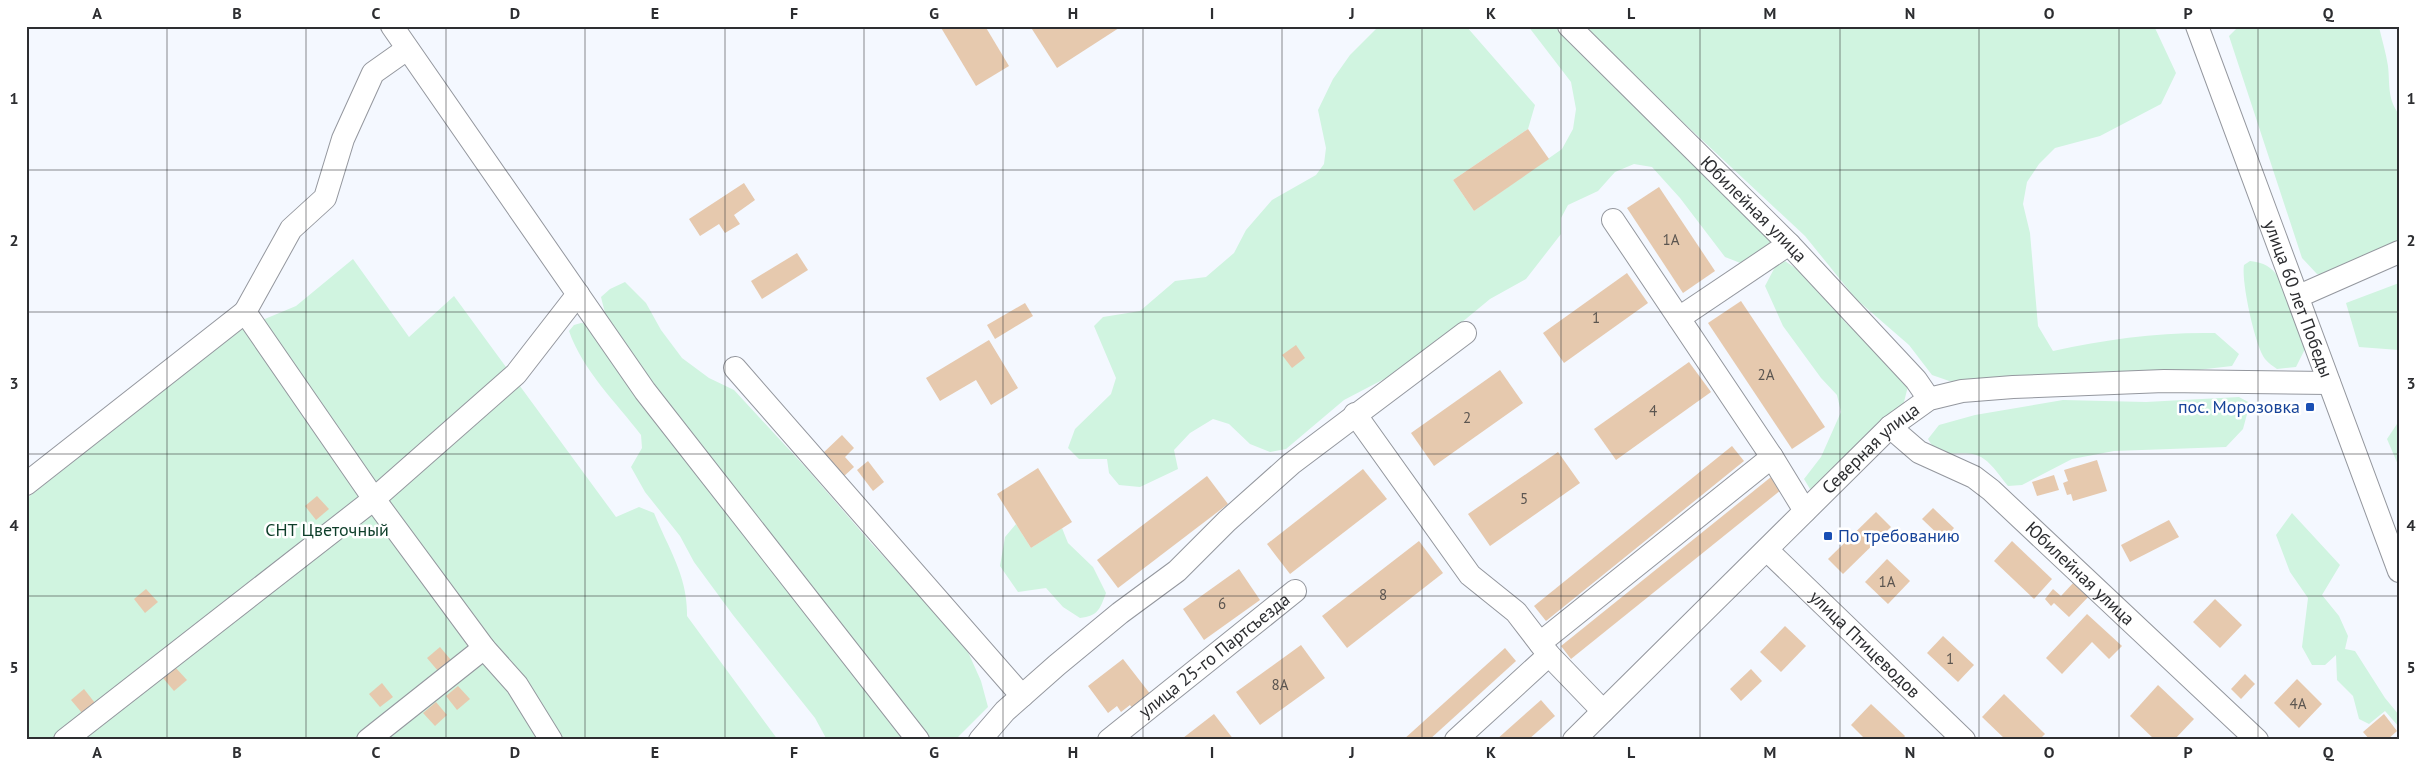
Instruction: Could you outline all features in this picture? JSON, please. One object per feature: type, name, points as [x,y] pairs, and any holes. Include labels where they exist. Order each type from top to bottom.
[{"type":"street","points":[[392,26],[645,391],[918,740]]},
{"type":"street","name":"Юбилейная улица","points":[[1569,26],[1789,244],[1916,380],[1929,399]]},
{"type":"street","name":"улица 60 лет Победы","points":[[2197,26],[2299,296],[2328,382],[2399,571]]},
{"type":"street","points":[[26,484],[245,312],[291,228],[325,198],[343,139],[373,73],[407,49]]},
{"type":"street","points":[[1613,220],[1772,457],[1805,511]]},
{"type":"street","points":[[1679,318],[1789,244]]},
{"type":"street","points":[[2299,296],[2399,252]]},
{"type":"street","points":[[65,740],[374,499],[516,374],[578,294]]},
{"type":"street","points":[[245,312],[374,499],[484,648],[517,685],[551,740]]},
{"type":"street","points":[[980,740],[1022,696],[1120,613],[1177,571],[1227,521],[1291,464],[1465,333]]},
{"type":"street","points":[[735,368],[1022,696]]},
{"type":"street","name":"Северная улица","points":[[1574,740],[1890,427],[1929,399],[1962,392],[2013,387],[2164,381],[2328,382]]},
{"type":"street","points":[[1355,414],[1470,575],[1516,612],[1545,649],[1603,711]]},
{"type":"street","name":"Юбилейная улица","points":[[1890,427],[1918,452],[1974,477],[1991,490],[2257,740]]},
{"type":"street","points":[[1456,740],[1545,649],[1772,457]]},
{"type":"street","name":"улица Птицеводов","points":[[1767,550],[1964,740]]},
{"type":"street","name":"улица 25-го Партсъезда","points":[[1109,740],[1295,590]]},
{"type":"street","points":[[368,740],[484,648]]},
{"type":"green space","points":[[1379,26],[1466,26],[1535,105],[1528,129],[1453,180],[1474,211],[1562,149],[1573,129],[1576,109],[1571,82],[1528,26],[1558,26],[1772,239],[1774,245],[1743,264],[1725,257],[1680,198],[1652,167],[1634,164],[1615,172],[1598,191],[1568,205],[1561,218],[1561,234],[1526,279],[1490,299],[1409,366],[1344,400],[1286,449],[1270,452],[1250,444],[1229,424],[1213,419],[1190,433],[1174,450],[1178,469],[1140,487],[1119,485],[1109,473],[1107,459],[1079,459],[1068,448],[1075,429],[1111,394],[1116,378],[1094,326],[1103,317],[1140,311],[1175,281],[1206,277],[1234,253],[1246,230],[1272,200],[1316,175],[1324,164],[1326,148],[1318,110],[1333,79],[1350,55]]},
{"type":"green space","points":[[1580,26],[2141,26],[2155,28],[2176,73],[2161,104],[2100,136],[2055,148],[2039,164],[2027,182],[2023,204],[2030,233],[2038,326],[2053,351],[2134,337],[2215,333],[2239,354],[2232,366],[2171,373],[1994,377],[1955,383],[1932,375],[1909,345],[1856,299],[1805,236]]},
{"type":"green space","points":[[2239,26],[2379,27],[2388,66],[2392,103],[2399,114],[2399,262],[2354,279],[2317,274],[2302,258],[2229,36]]},
{"type":"green space","name":"СНТ Цветочный","points":[[353,259],[409,337],[454,296],[616,517],[639,507],[654,513],[681,575],[687,616],[778,740],[26,740],[26,499],[241,329],[296,306]]},
{"type":"green space","points":[[1785,261],[1811,279],[1846,323],[1889,361],[1909,382],[1903,406],[1826,481],[1810,489],[1804,479],[1821,457],[1841,412],[1837,395],[1821,378],[1783,326],[1765,286],[1775,267]]},
{"type":"green space","points":[[2250,261],[2267,266],[2279,278],[2305,349],[2296,367],[2277,369],[2266,360],[2261,352],[2253,328],[2245,285],[2244,265]]},
{"type":"green space","points":[[625,282],[646,303],[661,330],[682,358],[709,378],[734,390],[808,470],[871,543],[964,643],[981,681],[988,707],[955,740],[931,739],[650,380],[606,317],[601,297],[610,289]]},
{"type":"green space","points":[[2399,283],[2399,350],[2359,347],[2346,303]]},
{"type":"green space","points":[[581,323],[589,324],[913,740],[827,740],[815,718],[733,615],[694,562],[680,536],[645,492],[631,467],[642,448],[641,435],[591,373],[575,346],[569,331],[574,325]]},
{"type":"green space","points":[[2239,397],[2250,403],[2243,429],[2226,447],[2114,451],[2072,459],[2022,485],[2008,486],[1994,468],[1977,455],[1946,453],[1933,447],[1928,439],[1939,425],[1975,415],[2063,400],[2146,402]]},
{"type":"green space","points":[[2399,421],[2399,467],[2387,439]]},
{"type":"green space","points":[[2292,513],[2340,565],[2322,595],[2339,616],[2348,636],[2345,649],[2355,651],[2385,698],[2399,715],[2399,727],[2385,711],[2369,724],[2359,719],[2353,696],[2337,680],[2336,655],[2325,665],[2312,665],[2302,647],[2308,598],[2290,572],[2276,535]]},
{"type":"green space","points":[[1016,524],[1031,548],[1062,528],[1068,543],[1093,567],[1106,593],[1098,611],[1091,616],[1080,618],[1063,607],[1046,588],[1018,592],[1000,566],[1005,537]]},
{"type":"building","points":[[940,26],[985,26],[1009,66],[976,86]]},
{"type":"building","points":[[1030,26],[1122,26],[1057,68]]},
{"type":"building","points":[[1528,129],[1549,159],[1474,211],[1453,180]]},
{"type":"building","points":[[744,183],[755,200],[734,215],[740,224],[725,233],[719,224],[700,236],[689,219]]},
{"type":"building","points":[[1659,187],[1715,271],[1683,293],[1627,208]]},
{"type":"building","points":[[797,253],[808,270],[762,299],[751,281]]},
{"type":"building","points":[[1627,273],[1648,303],[1564,363],[1543,333]]},
{"type":"building","points":[[1741,301],[1825,427],[1792,449],[1708,323]]},
{"type":"building","points":[[1025,303],[1033,316],[995,339],[987,325]]},
{"type":"building","points":[[989,340],[1018,388],[991,405],[976,380],[940,401],[926,378]]},
{"type":"building","points":[[1296,345],[1305,358],[1292,368],[1282,355]]},
{"type":"building","points":[[1689,362],[1711,392],[1616,460],[1594,429]]},
{"type":"building","points":[[1500,370],[1523,403],[1434,466],[1411,433]]},
{"type":"building","points":[[842,435],[854,448],[845,457],[854,467],[843,477],[822,454]]},
{"type":"building","points":[[1732,446],[1744,461],[1546,621],[1534,606]]},
{"type":"building","points":[[1558,452],[1580,483],[1490,546],[1468,514]]},
{"type":"building","points":[[2097,460],[2107,491],[2073,501],[2071,494],[2067,495],[2063,483],[2068,481],[2064,470]]},
{"type":"building","points":[[868,461],[884,482],[873,491],[857,470]]},
{"type":"building","points":[[1038,468],[1072,522],[1031,548],[997,494]]},
{"type":"building","points":[[1363,469],[1387,499],[1290,574],[1267,544]]},
{"type":"building","points":[[2054,475],[2059,490],[2037,496],[2032,482]]},
{"type":"building","points":[[1207,476],[1228,504],[1118,588],[1097,560]]},
{"type":"building","points":[[1771,477],[1781,490],[1571,659],[1561,646]]},
{"type":"building","points":[[317,496],[329,509],[316,520],[305,506]]},
{"type":"building","points":[[1933,508],[1954,528],[1944,540],[1922,519]]},
{"type":"building","points":[[1876,512],[1891,527],[1843,574],[1828,559]]},
{"type":"building","points":[[2169,520],[2179,537],[2130,562],[2121,545]]},
{"type":"building","points":[[1419,541],[1443,573],[1347,648],[1322,616]]},
{"type":"building","points":[[2012,541],[2052,579],[2034,599],[1994,561]]},
{"type":"building","points":[[1887,559],[1910,581],[1888,604],[1865,582]]},
{"type":"building","points":[[1239,569],[1260,600],[1204,640],[1183,609]]},
{"type":"building","points":[[2075,581],[2090,595],[2069,617],[2054,603],[2051,606],[2045,599],[2053,589],[2061,596]]},
{"type":"building","points":[[146,589],[158,602],[145,613],[134,599]]},
{"type":"building","points":[[2215,599],[2242,625],[2220,648],[2193,622]]},
{"type":"building","points":[[2087,614],[2122,646],[2109,659],[2092,642],[2062,674],[2046,658]]},
{"type":"building","points":[[1785,626],[1806,646],[1781,672],[1760,652]]},
{"type":"building","points":[[1943,636],[1974,665],[1958,682],[1927,653]]},
{"type":"building","points":[[1301,645],[1325,678],[1260,725],[1236,692]]},
{"type":"building","points":[[440,647],[451,660],[438,671],[427,658]]},
{"type":"building","points":[[1505,648],[1516,661],[1429,740],[1403,740]]},
{"type":"building","points":[[1123,659],[1151,695],[1133,709],[1130,705],[1121,712],[1117,706],[1108,713],[1088,686]]},
{"type":"building","points":[[175,667],[187,680],[174,691],[163,678]]},
{"type":"building","points":[[1751,669],[1762,681],[1741,701],[1730,689]]},
{"type":"building","points":[[2245,674],[2255,684],[2241,699],[2231,689]]},
{"type":"building","points":[[2297,679],[2322,704],[2299,728],[2274,703]]},
{"type":"building","points":[[382,683],[393,697],[380,707],[369,694]]},
{"type":"building","points":[[2158,685],[2194,719],[2174,740],[2155,740],[2130,716]]},
{"type":"building","points":[[458,686],[470,699],[457,710],[446,696]]},
{"type":"building","points":[[84,689],[95,703],[82,713],[71,700]]},
{"type":"building","points":[[2004,694],[2045,734],[2039,740],[2006,740],[1982,717]]},
{"type":"building","points":[[1541,700],[1555,716],[1528,740],[1496,740]]},
{"type":"building","points":[[436,702],[447,715],[435,726],[423,713]]},
{"type":"building","points":[[1871,704],[1905,736],[1902,740],[1866,740],[1851,725]]},
{"type":"building","points":[[1214,714],[1234,740],[1184,740],[1183,738]]},
{"type":"building","points":[[2384,714],[2397,731],[2387,740],[2370,740],[2363,732]]},
{"type":"place","name":"пос. Морозовка","points":[[2310,407]]},
{"type":"place","name":"По требованию","points":[[1828,536]]}]
